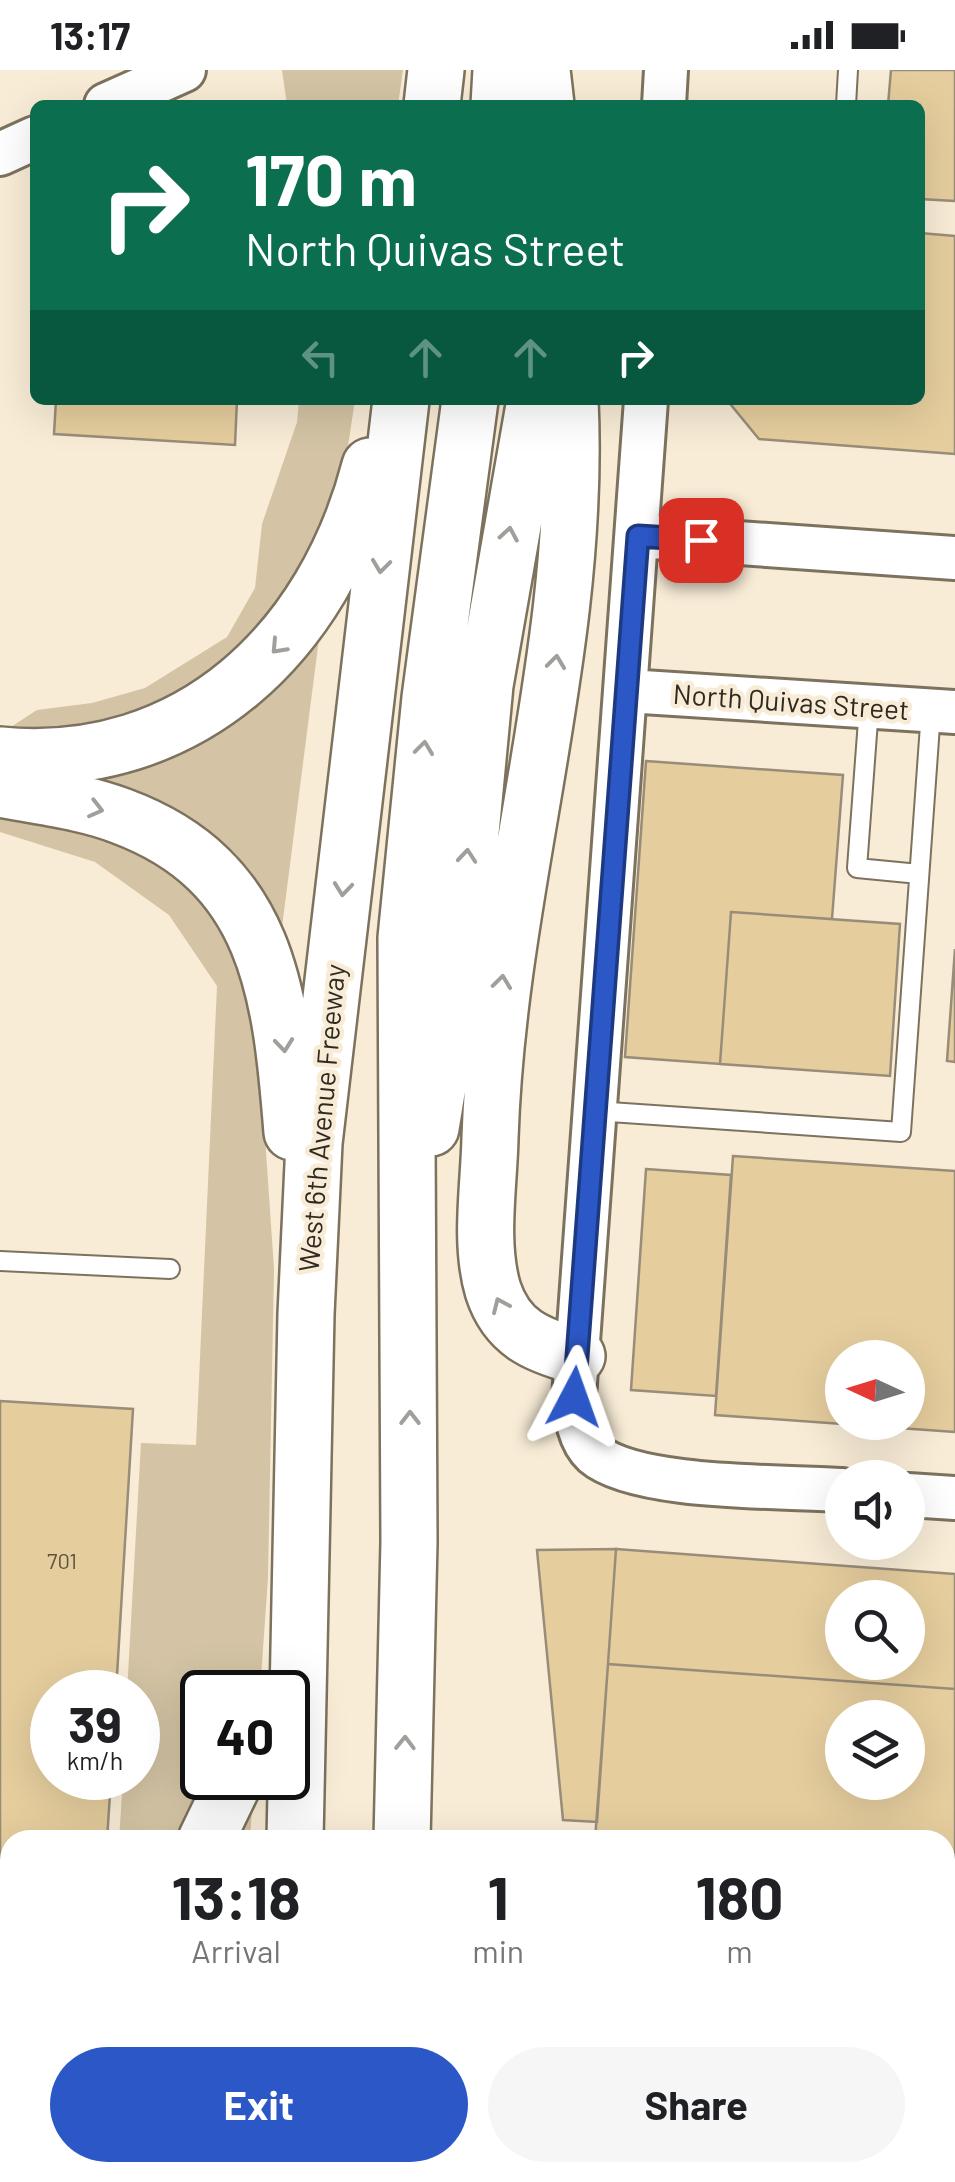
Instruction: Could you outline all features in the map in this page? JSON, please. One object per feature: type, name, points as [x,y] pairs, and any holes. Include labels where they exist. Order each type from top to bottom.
[{"type":"highway","points":[[433,100],[436,70]]},
{"type":"highway","points":[[499,100],[501,70]]},
{"type":"highway","points":[[542,70],[545,100]]},
{"type":"highway","points":[[0,754],[69,755],[154,735],[202,710],[267,659],[306,614],[340,550],[366,478],[385,405]]},
{"type":"highway","name":"West 6th Avenue Freeway","points":[[295,1830],[306,1314],[314,1143],[399,405]]},
{"type":"highway","points":[[402,1830],[410,1300],[404,1077],[408,901],[469,405]]},
{"type":"highway","points":[[410,1300],[459,958],[485,685],[534,405]]},
{"type":"highway","points":[[571,420],[566,579],[555,672],[496,1028],[488,1241],[493,1289],[511,1327],[538,1344],[577,1356]]},
{"type":"highway","points":[[0,790],[104,810],[159,833],[203,864],[255,934],[273,978],[284,1039],[306,1314]]},
{"type":"highway","points":[[277,1670],[300,1612]]},
{"type":"highway","points":[[211,1830],[225,1800]]},
{"type":"street","points":[[117,100],[184,70]]},
{"type":"street","points":[[664,100],[666,70]]},
{"type":"street","points":[[0,154],[30,140]]},
{"type":"street","points":[[646,405],[577,1356],[576,1418],[590,1451],[626,1472],[825,1489]]},
{"type":"street","points":[[638,536],[955,558]]},
{"type":"street","name":"North Quivas Street","points":[[627,691],[943,711]]},
{"type":"street","points":[[925,1496],[955,1498]]},
{"type":"lane","points":[[846,100],[848,70]]},
{"type":"lane","points":[[869,706],[857,868],[920,874]]},
{"type":"lane","points":[[594,1110],[901,1132],[920,874],[943,711]]},
{"type":"lane","points":[[0,1261],[170,1270]]},
{"type":"shaded area","points":[[282,70],[403,70],[399,100],[286,100]]},
{"type":"shaded area","points":[[299,405],[354,405],[342,486],[292,612],[148,723],[0,734],[37,710],[92,703],[145,688],[227,637],[255,588],[262,524],[297,422]]},
{"type":"shaded area","points":[[321,623],[282,927],[275,937],[68,773]]},
{"type":"shaded area","points":[[0,804],[168,859],[217,910],[248,970],[262,1093],[274,1269],[268,1578],[262,1670],[180,1670],[180,1800],[253,1800],[251,1830],[120,1830],[122,1800],[160,1800],[160,1670],[128,1670],[141,1443],[196,1445],[217,986],[169,915],[95,862],[0,832]]},
{"type":"building","points":[[891,70],[955,70],[955,201],[925,199],[925,100],[888,100]]},
{"type":"building","points":[[925,233],[955,236],[955,454],[759,439],[731,405],[925,405]]},
{"type":"building","points":[[56,405],[237,405],[235,445],[54,434]]},
{"type":"building","points":[[646,761],[843,775],[832,919],[731,912],[720,1064],[625,1057]]},
{"type":"building","points":[[731,912],[900,924],[890,1076],[720,1064]]},
{"type":"building","points":[[955,949],[955,1062],[947,1061]]},
{"type":"building","points":[[733,1156],[955,1171],[955,1432],[925,1430],[925,1340],[825,1340],[825,1423],[715,1415]]},
{"type":"building","points":[[646,1169],[731,1175],[716,1396],[631,1390]]},
{"type":"building","points":[[0,1401],[133,1409],[117,1670],[30,1670],[30,1800],[110,1800],[108,1830],[0,1830]]},
{"type":"building","points":[[616,1549],[597,1822],[563,1820],[537,1550]]},
{"type":"building","points":[[616,1549],[955,1574],[955,1689],[830,1680],[925,1680],[925,1580],[825,1580],[825,1680],[608,1664]]},
{"type":"building","points":[[608,1664],[955,1689],[955,1830],[596,1830]]},
{"type":"route","points":[[574,1397],[638,536],[701,540]]}]
